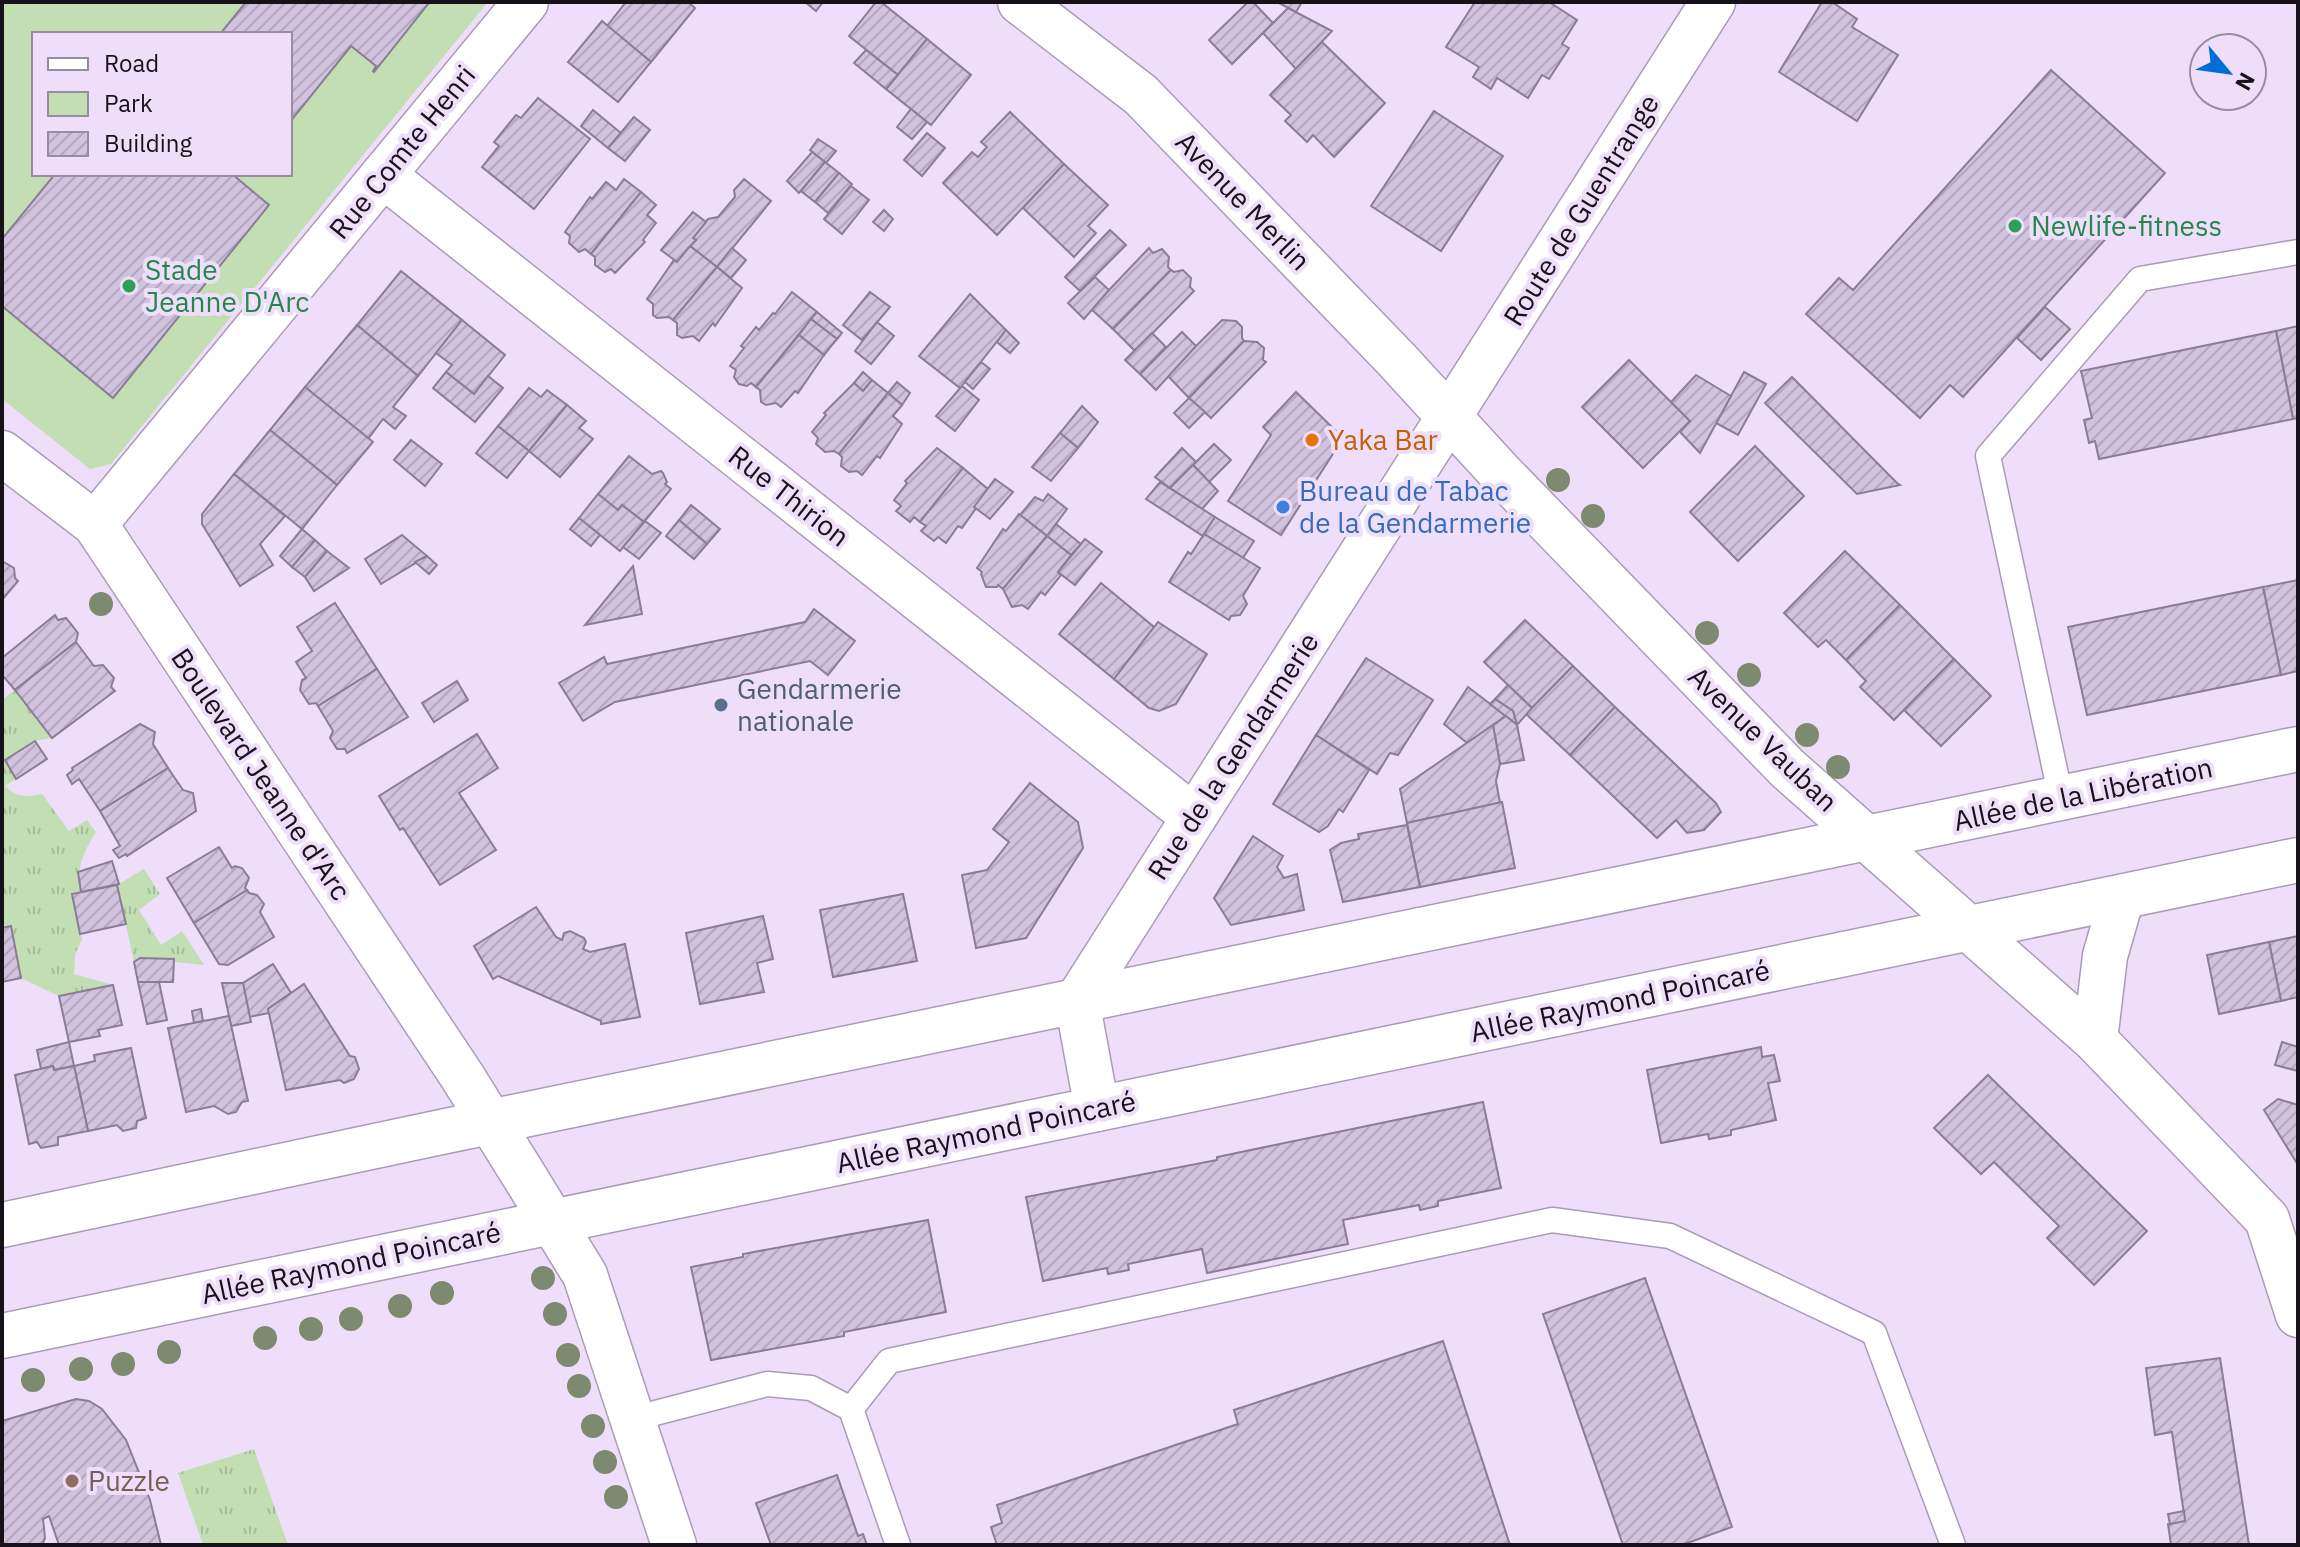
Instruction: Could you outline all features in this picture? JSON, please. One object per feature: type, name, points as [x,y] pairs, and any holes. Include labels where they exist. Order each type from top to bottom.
[{"type":"street","name":"Rue Comte Henri","points":[[95,524],[526,2]]},
{"type":"street","name":"Avenue Merlin","points":[[1020,2],[1141,95],[1449,418]]},
{"type":"street","name":"Route de Guentrange","points":[[1449,418],[1713,2]]},
{"type":"street","name":"Rue Thirion","points":[[383,175],[1194,817]]},
{"type":"street","name":"Rue de la Gendarmerie","points":[[1077,1001],[1449,418]]},
{"type":"street","name":"Avenue Vauban","points":[[1449,418],[1787,768],[2095,1040],[2267,1219],[2298,1315]]},
{"type":"street","name":"Boulevard Jeanne d'Arc","points":[[2,453],[95,524],[491,1122],[585,1275],[674,1545]]},
{"type":"street","name":"Allée de la Libération","points":[[1868,840],[2298,749]]},
{"type":"street","points":[[2,1225],[1868,840]]},
{"type":"street","points":[[1970,929],[2298,860]]},
{"type":"street","points":[[2095,1040],[2105,956],[2122,897]]},
{"type":"street","name":"Allée Raymond Poincaré","points":[[2,1336],[1970,929]]},
{"type":"street","points":[[1077,1001],[1097,1109]]},
{"type":"lane","points":[[2061,798],[1988,456],[2140,279],[2298,252]]},
{"type":"lane","points":[[851,1409],[889,1361],[1552,1220],[1670,1236],[1874,1333],[1953,1545]]},
{"type":"lane","points":[[632,1419],[767,1384],[811,1388],[851,1409],[898,1545]]},
{"type":"green space","name":"Stade Jeanne D'Arc","points":[[2,2],[488,2],[111,464],[90,469],[2,399]]},
{"type":"green space","points":[[15,690],[52,738],[35,741],[5,760],[16,779],[5,786],[22,796],[42,794],[69,831],[87,820],[96,832],[82,860],[81,892],[72,894],[82,939],[75,955],[74,974],[113,985],[59,996],[21,978],[11,927],[2,928],[2,700]]},
{"type":"green space","points":[[144,869],[160,894],[139,910],[161,945],[182,931],[204,965],[174,962],[174,959],[140,958],[134,962],[117,885]]},
{"type":"green space","points":[[254,1449],[288,1545],[203,1545],[178,1473]]},
{"type":"building","points":[[246,2],[433,2],[429,3],[374,72],[376,66],[351,46],[292,120],[292,32],[222,32]]},
{"type":"building","points":[[626,2],[688,2],[695,8],[651,62],[607,26]]},
{"type":"building","points":[[805,2],[823,2],[816,11]]},
{"type":"building","points":[[876,2],[881,2],[927,39],[898,75],[849,36]]},
{"type":"building","points":[[1248,2],[1253,2],[1273,23],[1232,64],[1209,40]]},
{"type":"building","points":[[1277,2],[1302,2],[1296,12]]},
{"type":"building","points":[[1475,2],[1549,2],[1577,20],[1562,44],[1569,48],[1549,79],[1542,75],[1528,98],[1497,78],[1491,89],[1473,77],[1479,67],[1446,47]]},
{"type":"building","points":[[1822,2],[1832,2],[1857,19],[1852,27],[1898,55],[1857,121],[1779,72]]},
{"type":"building","points":[[1288,8],[1332,31],[1296,69],[1263,33]]},
{"type":"building","points":[[602,21],[651,62],[618,102],[568,62]]},
{"type":"building","points":[[927,39],[971,75],[931,125],[886,89]]},
{"type":"building","points":[[1322,42],[1385,103],[1334,157],[1313,135],[1307,142],[1285,121],[1291,115],[1270,95]]},
{"type":"building","points":[[866,50],[898,75],[886,89],[854,63]]},
{"type":"building","name":"Newlife-fitness","points":[[2051,70],[2165,173],[1963,397],[1950,385],[1920,418],[1806,314],[1839,278],[1853,290]]},
{"type":"building","points":[[538,98],[590,139],[534,209],[482,167],[499,146],[494,142],[516,115],[521,118]]},
{"type":"building","points":[[911,109],[927,122],[912,139],[897,127]]},
{"type":"building","points":[[593,110],[621,133],[608,148],[581,126]]},
{"type":"building","points":[[1434,111],[1503,156],[1441,251],[1371,206]]},
{"type":"building","points":[[1010,112],[1064,164],[997,235],[943,183],[972,152],[978,157],[987,147],[981,142]]},
{"type":"building","points":[[634,117],[650,130],[625,161],[608,148]]},
{"type":"building","points":[[927,133],[945,148],[922,176],[904,160]]},
{"type":"building","points":[[818,139],[836,151],[826,163],[810,150]]},
{"type":"building","points":[[812,152],[825,162],[799,193],[787,181]]},
{"type":"building","points":[[825,162],[839,173],[815,202],[801,191]]},
{"type":"building","points":[[1064,164],[1108,205],[1088,226],[1096,233],[1074,257],[1023,208]]},
{"type":"building","points":[[839,173],[852,184],[828,213],[815,202]]},
{"type":"building","points":[[53,176],[234,176],[269,205],[113,398],[2,306],[2,239]]},
{"type":"building","points":[[624,179],[641,192],[591,254],[585,249],[579,252],[569,243],[570,236],[565,232],[590,197],[592,199],[606,182],[616,190]]},
{"type":"building","points":[[744,179],[771,201],[717,267],[690,246],[708,219],[718,217],[735,197],[734,190]]},
{"type":"building","points":[[851,186],[869,200],[842,234],[824,219]]},
{"type":"building","points":[[641,192],[656,205],[647,215],[656,223],[643,240],[645,242],[615,273],[611,269],[605,272],[595,265],[595,257],[591,254]]},
{"type":"building","points":[[884,210],[893,219],[884,231],[873,222]]},
{"type":"building","points":[[693,212],[706,222],[693,238],[696,240],[677,262],[661,250]]},
{"type":"building","points":[[1110,230],[1126,245],[1080,291],[1065,277]]},
{"type":"building","points":[[690,246],[717,267],[673,320],[669,317],[657,318],[653,315],[653,304],[647,299],[674,260],[677,262]]},
{"type":"building","points":[[732,248],[746,260],[731,278],[717,267]]},
{"type":"building","points":[[1149,248],[1153,253],[1162,249],[1169,257],[1168,267],[1171,270],[1113,329],[1091,309]]},
{"type":"building","points":[[717,267],[742,288],[715,326],[713,323],[699,341],[693,336],[682,338],[677,335],[677,323],[673,320]]},
{"type":"building","points":[[1171,270],[1183,270],[1191,278],[1190,287],[1194,291],[1135,351],[1113,329]]},
{"type":"building","points":[[401,271],[462,320],[418,376],[357,325]]},
{"type":"building","points":[[1095,277],[1109,290],[1084,319],[1068,303]]},
{"type":"building","points":[[792,292],[817,312],[756,387],[751,383],[747,386],[739,384],[734,377],[736,370],[730,366],[744,348],[741,346],[756,327],[759,330],[775,314]]},
{"type":"building","points":[[870,292],[890,307],[862,340],[843,325]]},
{"type":"building","points":[[970,294],[1006,330],[960,388],[919,356]]},
{"type":"building","points":[[2045,307],[2070,329],[2041,360],[2017,338]]},
{"type":"building","points":[[817,312],[842,333],[837,339],[811,319]]},
{"type":"building","points":[[811,319],[837,339],[824,355],[799,335]]},
{"type":"building","points":[[462,320],[505,355],[474,394],[446,372],[452,365],[436,353]]},
{"type":"building","points":[[1222,320],[1236,321],[1242,327],[1244,341],[1189,398],[1167,375]]},
{"type":"building","points":[[877,322],[894,336],[871,364],[855,351]]},
{"type":"building","points":[[357,325],[418,376],[393,407],[406,416],[395,429],[383,419],[368,439],[305,387]]},
{"type":"building","points":[[2298,326],[2298,418],[2293,419],[2276,331]]},
{"type":"building","points":[[1006,330],[1019,343],[1010,353],[997,342]]},
{"type":"building","points":[[2276,331],[2293,419],[2099,459],[2095,441],[2089,443],[2084,420],[2092,418],[2081,371]]},
{"type":"building","points":[[1182,332],[1196,346],[1156,390],[1140,374]]},
{"type":"building","points":[[1152,333],[1166,347],[1140,374],[1125,360]]},
{"type":"building","points":[[799,335],[824,355],[798,393],[795,391],[781,407],[776,403],[766,405],[761,402],[760,390],[756,387]]},
{"type":"building","points":[[1244,341],[1257,342],[1264,348],[1263,360],[1266,362],[1211,418],[1189,398]]},
{"type":"building","points":[[1629,360],[1690,421],[1643,468],[1582,407]]},
{"type":"building","points":[[981,362],[990,369],[973,389],[965,382]]},
{"type":"building","points":[[446,372],[474,394],[488,376],[503,388],[475,422],[433,388]]},
{"type":"building","points":[[863,372],[872,380],[863,391],[854,383]]},
{"type":"building","points":[[1744,372],[1766,384],[1738,435],[1716,423]]},
{"type":"building","points":[[1696,375],[1731,396],[1700,453],[1680,432],[1690,421],[1671,402]]},
{"type":"building","points":[[1792,377],[1900,485],[1857,494],[1765,403]]},
{"type":"building","points":[[872,380],[888,393],[839,454],[825,452],[816,444],[818,438],[812,432],[826,415],[824,413],[854,383],[863,391]]},
{"type":"building","points":[[897,382],[910,393],[902,405],[888,393]]},
{"type":"building","points":[[962,386],[979,400],[955,431],[936,416]]},
{"type":"building","points":[[305,387],[373,442],[337,485],[270,430]]},
{"type":"building","points":[[529,388],[541,397],[547,390],[567,405],[529,451],[498,426]]},
{"type":"building","points":[[1296,392],[1337,432],[1338,446],[1281,535],[1228,501],[1271,435],[1263,427]]},
{"type":"building","points":[[888,393],[902,405],[893,416],[902,424],[880,458],[877,456],[862,475],[857,471],[849,472],[841,466],[842,457],[839,454]]},
{"type":"building","points":[[1189,398],[1205,412],[1189,428],[1174,413]]},
{"type":"building","points":[[567,405],[586,421],[579,428],[593,439],[560,477],[529,451]]},
{"type":"building","points":[[1082,406],[1098,422],[1078,448],[1060,433]]},
{"type":"building","points":[[498,426],[529,451],[507,478],[476,453]]},
{"type":"building","points":[[270,430],[337,485],[302,529],[234,474]]},
{"type":"building","points":[[1060,433],[1078,448],[1051,481],[1032,467]]},
{"type":"building","points":[[411,440],[442,464],[425,486],[394,460]]},
{"type":"building","points":[[1214,444],[1231,460],[1209,482],[1193,465]]},
{"type":"building","points":[[1755,446],[1804,496],[1738,561],[1690,512]]},
{"type":"building","points":[[937,448],[963,468],[920,522],[914,517],[910,522],[896,511],[901,506],[894,500],[907,483],[905,481]]},
{"type":"building","points":[[1182,448],[1196,462],[1170,488],[1155,477]]},
{"type":"building","points":[[629,456],[652,474],[661,471],[667,482],[665,484],[671,489],[644,522],[622,505],[618,510],[598,494]]},
{"type":"building","points":[[1193,465],[1218,491],[1202,509],[1170,488]]},
{"type":"building","points":[[963,468],[989,490],[962,528],[958,526],[946,543],[938,537],[934,541],[921,531],[926,526],[920,522]]},
{"type":"building","points":[[234,474],[285,516],[260,544],[273,565],[240,586],[202,524],[202,514]]},
{"type":"building","points":[[995,479],[1013,492],[990,519],[974,507]]},
{"type":"building","points":[[1160,482],[1215,517],[1203,536],[1146,499]]},
{"type":"building","points":[[598,494],[618,510],[622,505],[644,522],[620,551],[579,518]]},
{"type":"building","points":[[1048,494],[1067,509],[1047,536],[1020,515],[1035,497],[1043,501]]},
{"type":"building","points":[[691,505],[720,529],[707,544],[679,520]]},
{"type":"building","points":[[1019,514],[1047,536],[1003,589],[998,585],[986,587],[982,572],[977,568],[1003,529],[1006,531]]},
{"type":"building","points":[[1215,517],[1254,541],[1243,558],[1204,534]]},
{"type":"building","points":[[579,518],[600,535],[591,546],[570,529]]},
{"type":"building","points":[[679,520],[707,544],[694,559],[666,536]]},
{"type":"building","points":[[645,521],[661,533],[639,559],[623,547]]},
{"type":"building","points":[[1056,524],[1081,544],[1071,555],[1047,536]]},
{"type":"building","points":[[302,529],[315,540],[292,567],[280,556]]},
{"type":"building","points":[[1204,534],[1260,568],[1243,596],[1247,604],[1240,615],[1231,616],[1229,620],[1169,582]]},
{"type":"building","points":[[402,535],[427,556],[381,584],[365,559]]},
{"type":"building","points":[[1047,536],[1071,555],[1058,572],[1061,575],[1045,595],[1041,592],[1028,609],[1022,605],[1012,607],[1003,589]]},
{"type":"building","points":[[1085,539],[1102,552],[1075,585],[1058,572]]},
{"type":"building","points":[[315,540],[327,551],[305,577],[292,567]]},
{"type":"building","points":[[327,551],[349,568],[314,591],[305,577]]},
{"type":"building","points":[[1845,551],[1900,605],[1846,660],[1826,640],[1818,647],[1784,613]]},
{"type":"building","points":[[427,556],[437,565],[429,574],[415,562]]},
{"type":"building","points":[[2,561],[14,568],[18,581],[2,600]]},
{"type":"building","points":[[633,566],[642,614],[585,625]]},
{"type":"building","points":[[2298,580],[2298,671],[2281,675],[2263,587]]},
{"type":"building","points":[[1101,583],[1154,627],[1114,679],[1059,634]]},
{"type":"building","points":[[2263,587],[2281,675],[2087,715],[2068,627]]},
{"type":"building","points":[[335,603],[377,669],[318,706],[316,703],[309,704],[300,690],[302,680],[306,678],[296,662],[312,651],[297,627]]},
{"type":"building","points":[[1900,605],[1954,659],[1894,720],[1860,687],[1866,681],[1846,660]]},
{"type":"building","points":[[814,609],[855,641],[828,675],[810,661],[615,702],[583,721],[559,683],[604,657],[607,664],[805,622]]},
{"type":"building","points":[[55,615],[58,620],[66,618],[78,633],[76,642],[15,690],[2,675],[2,658]]},
{"type":"building","points":[[1525,620],[1573,666],[1532,708],[1484,662]]},
{"type":"building","points":[[1158,622],[1207,654],[1176,704],[1159,711],[1149,708],[1114,679]]},
{"type":"building","points":[[76,642],[94,666],[103,665],[114,678],[111,687],[115,691],[52,738],[15,690]]},
{"type":"building","points":[[1366,658],[1433,700],[1398,755],[1390,753],[1377,774],[1316,735]]},
{"type":"building","points":[[1954,659],[1991,696],[1941,746],[1904,710]]},
{"type":"building","points":[[1573,666],[1615,707],[1570,755],[1526,714]]},
{"type":"building","points":[[377,669],[408,717],[347,753],[345,749],[337,749],[330,738],[333,731],[318,706]]},
{"type":"building","points":[[457,681],[468,700],[434,722],[422,703]]},
{"type":"building","points":[[1508,685],[1532,708],[1517,725],[1513,711],[1495,699]]},
{"type":"building","points":[[1468,687],[1506,716],[1467,743],[1444,724]]},
{"type":"building","points":[[1495,699],[1513,711],[1517,725],[1490,704]]},
{"type":"building","points":[[1615,707],[1716,803],[1721,812],[1704,830],[1687,833],[1676,820],[1657,838],[1570,755]]},
{"type":"building","points":[[1506,716],[1517,725],[1524,760],[1500,764],[1493,725]]},
{"type":"building","points":[[140,724],[155,732],[153,744],[168,768],[100,811],[79,779],[72,784],[67,775],[72,768]]},
{"type":"building","points":[[1493,725],[1500,764],[1496,781],[1500,803],[1407,823],[1400,789]]},
{"type":"building","points":[[477,734],[498,768],[459,793],[496,850],[440,885],[379,796]]},
{"type":"building","points":[[1316,735],[1369,770],[1343,812],[1339,809],[1328,826],[1319,832],[1273,804]]},
{"type":"building","points":[[35,741],[47,759],[16,779],[5,760]]},
{"type":"building","points":[[168,768],[183,790],[193,793],[196,811],[127,856],[119,858],[113,850],[120,846],[100,811]]},
{"type":"building","points":[[1030,783],[1078,822],[1083,848],[1026,938],[976,948],[962,875],[987,870],[1009,842],[993,829]]},
{"type":"building","points":[[1502,802],[1515,868],[1420,887],[1407,823]]},
{"type":"building","points":[[1407,825],[1420,887],[1343,902],[1330,850],[1341,843],[1359,839],[1358,834]]},
{"type":"building","points":[[1253,836],[1283,856],[1277,867],[1284,878],[1297,874],[1304,910],[1231,925],[1214,898]]},
{"type":"building","points":[[219,847],[232,868],[242,868],[249,878],[247,890],[194,923],[167,878]]},
{"type":"building","points":[[112,861],[119,884],[81,892],[78,872]]},
{"type":"building","points":[[117,885],[126,924],[80,934],[72,894]]},
{"type":"building","points":[[247,890],[257,895],[264,904],[260,912],[274,937],[228,965],[219,964],[194,923]]},
{"type":"building","points":[[903,894],[917,961],[833,977],[820,910]]},
{"type":"building","points":[[536,907],[556,937],[562,940],[564,933],[570,931],[584,938],[583,949],[590,952],[625,944],[640,1017],[601,1024],[601,1021],[498,976],[493,979],[474,946]]},
{"type":"building","points":[[763,916],[773,959],[757,963],[764,992],[700,1004],[686,933]]},
{"type":"building","points":[[11,926],[21,978],[2,982],[2,928]]},
{"type":"building","points":[[2298,936],[2298,997],[2281,1001],[2269,942]]},
{"type":"building","points":[[2269,942],[2281,1001],[2219,1014],[2207,955]]},
{"type":"building","points":[[140,958],[174,959],[173,982],[138,982],[134,962]]},
{"type":"building","points":[[273,964],[291,993],[268,1009],[269,1013],[249,1017],[243,983]]},
{"type":"building","points":[[138,982],[159,982],[167,1020],[147,1024]]},
{"type":"building","points":[[222,983],[243,983],[251,1022],[231,1026]]},
{"type":"building","points":[[304,984],[350,1056],[355,1057],[359,1069],[354,1079],[344,1083],[340,1080],[286,1090],[268,1009]]},
{"type":"building","points":[[113,985],[122,1025],[98,1030],[100,1036],[69,1042],[59,996]]},
{"type":"building","points":[[201,1009],[203,1021],[194,1023],[192,1011]]},
{"type":"building","points":[[229,1016],[248,1101],[242,1102],[236,1112],[228,1114],[214,1106],[186,1112],[168,1028]]},
{"type":"building","points":[[69,1042],[74,1066],[41,1069],[37,1050]]},
{"type":"building","points":[[2282,1042],[2298,1047],[2298,1071],[2275,1065]]},
{"type":"building","points":[[1761,1047],[1762,1057],[1774,1055],[1780,1081],[1768,1083],[1776,1120],[1731,1130],[1731,1135],[1709,1139],[1708,1134],[1661,1143],[1647,1070]]},
{"type":"building","points":[[131,1048],[146,1118],[137,1121],[136,1128],[123,1131],[117,1125],[88,1131],[74,1066],[95,1061],[94,1055]]},
{"type":"building","points":[[53,1066],[54,1070],[74,1066],[88,1131],[58,1137],[58,1145],[41,1148],[37,1142],[29,1144],[15,1075]]},
{"type":"building","points":[[1988,1075],[2147,1231],[2094,1285],[2047,1238],[2059,1226],[1994,1162],[1981,1174],[1934,1128]]},
{"type":"building","points":[[2278,1099],[2298,1105],[2298,1165],[2264,1110]]},
{"type":"building","points":[[1483,1102],[1501,1188],[1438,1201],[1438,1206],[1420,1210],[1419,1205],[1343,1220],[1348,1244],[1207,1273],[1202,1249],[1128,1264],[1129,1270],[1108,1274],[1107,1268],[1043,1281],[1026,1197],[1217,1160],[1217,1157]]},
{"type":"building","points":[[928,1220],[946,1312],[844,1332],[844,1336],[711,1360],[691,1267],[743,1257],[743,1254]]},
{"type":"building","points":[[1645,1278],[1732,1527],[1682,1545],[1623,1545],[1543,1314]]},
{"type":"building","points":[[1443,1341],[1510,1545],[997,1545],[991,1527],[1002,1523],[997,1505],[1238,1424],[1234,1410]]},
{"type":"building","points":[[2220,1358],[2249,1545],[2171,1545],[2168,1524],[2185,1521],[2172,1432],[2155,1435],[2146,1368]]},
{"type":"building","name":"Puzzle","points":[[76,1399],[89,1401],[102,1409],[126,1440],[150,1500],[161,1545],[59,1545],[49,1516],[43,1519],[45,1538],[42,1545],[2,1545],[2,1421]]},
{"type":"building","points":[[837,1475],[858,1536],[863,1534],[867,1545],[771,1545],[756,1503]]},
{"type":"building","points":[[2184,1511],[2185,1521],[2170,1524],[2168,1514]]},
{"type":"place","name":"Newlife-fitness","points":[[2015,226]]},
{"type":"place","name":"Stade Jeanne D'Arc","points":[[129,286]]},
{"type":"place","name":"Yaka Bar","points":[[1312,440]]},
{"type":"place","name":"Bureau de Tabac de la Gendarmerie","points":[[1283,507]]},
{"type":"place","name":"Gendarmerie nationale","points":[[721,705]]},
{"type":"place","name":"Puzzle","points":[[72,1481]]}]
